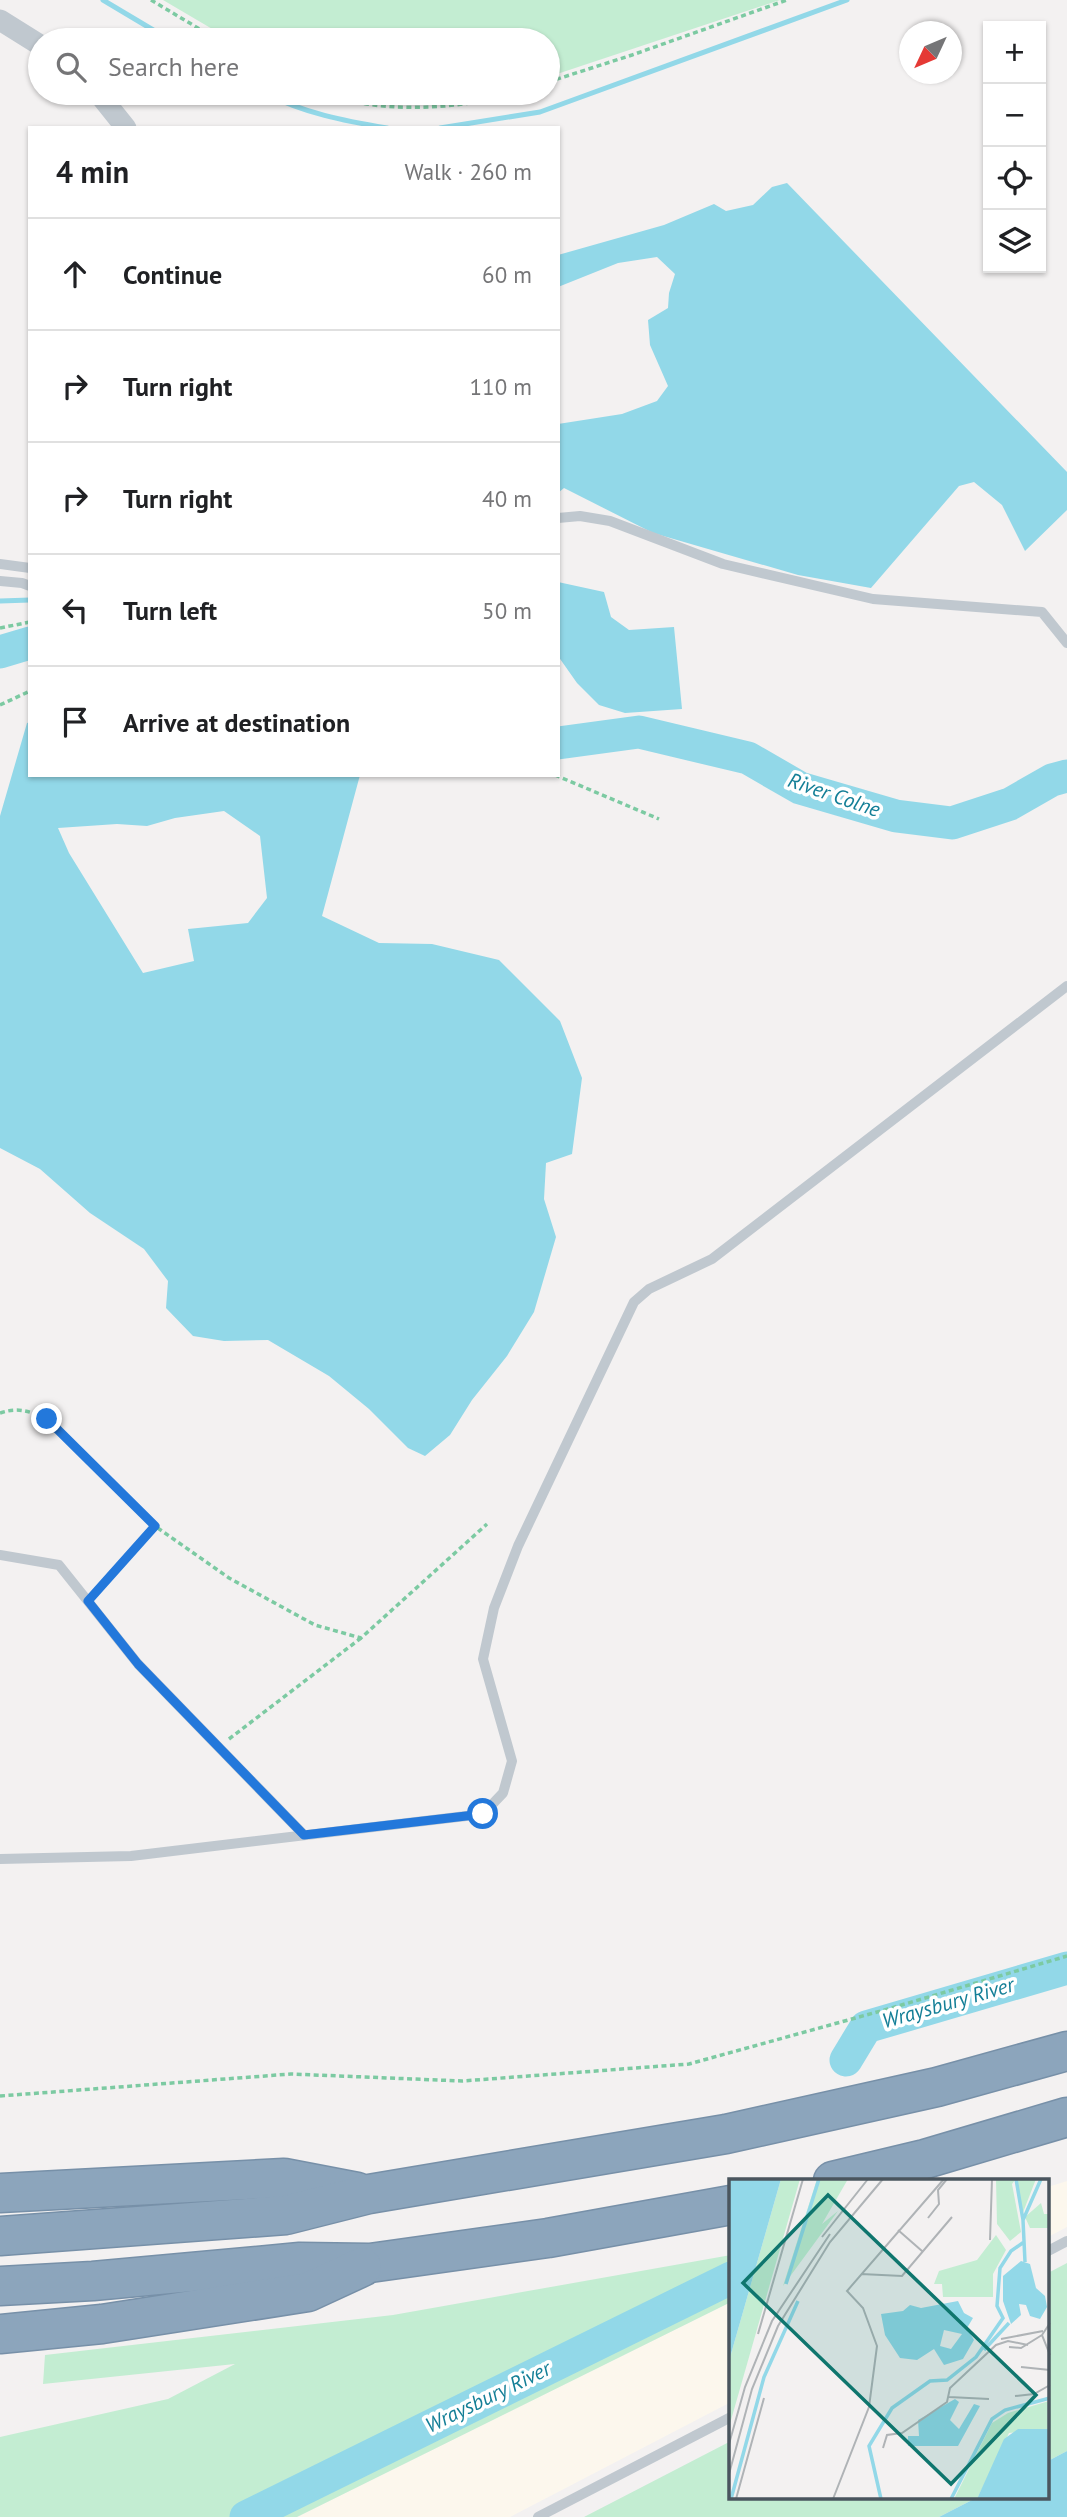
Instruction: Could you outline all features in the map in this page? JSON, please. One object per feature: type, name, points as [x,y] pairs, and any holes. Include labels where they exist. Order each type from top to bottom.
[{"type":"highway","points":[[0,2236],[286,2215],[369,2194],[726,2134],[937,2087],[1067,2051]]},
{"type":"highway","points":[[841,2179],[925,2159],[1067,2117]]},
{"type":"highway","points":[[0,2193],[284,2178],[369,2194]]},
{"type":"highway","points":[[0,2286],[93,2281],[300,2262],[370,2263],[548,2238],[729,2205]]},
{"type":"highway","points":[[0,2334],[102,2324],[309,2292],[370,2263]]},
{"type":"street","points":[[0,20],[28,38]]},
{"type":"street","points":[[108,105],[124,126]]},
{"type":"lane","points":[[560,518],[580,516],[610,521],[723,564],[873,599],[1042,612],[1067,643]]},
{"type":"lane","points":[[0,564],[28,566]]},
{"type":"lane","points":[[0,582],[28,585]]},
{"type":"lane","points":[[0,1859],[131,1856],[483,1814],[503,1793],[512,1761],[483,1659],[495,1608],[523,1536],[634,1302],[649,1289],[712,1259],[1067,986]]},
{"type":"lane","points":[[0,1555],[59,1564],[138,1664],[304,1835]]},
{"type":"lane","points":[[1050,2250],[1067,2241]]},
{"type":"lane","points":[[538,2517],[729,2418]]},
{"type":"path","points":[[151,0],[198,28]]},
{"type":"path","points":[[560,78],[787,0]]},
{"type":"path","points":[[379,105],[452,105]]},
{"type":"path","points":[[0,628],[28,622]]},
{"type":"path","points":[[0,705],[28,692]]},
{"type":"path","points":[[560,777],[659,819]]},
{"type":"path","points":[[0,1413],[11,1409],[27,1410],[47,1419],[155,1526],[229,1578],[315,1625],[361,1638]]},
{"type":"path","points":[[218,1747],[361,1638],[486,1524]]},
{"type":"path","points":[[88,1601],[155,1526]]},
{"type":"path","points":[[0,2096],[291,2074],[462,2081],[689,2064],[1067,1956]]},
{"type":"shaded area","points":[[1067,2181],[1067,2227],[1050,2236],[1050,2186]]},
{"type":"shaded area","points":[[729,2303],[729,2403],[510,2517],[297,2517]]},
{"type":"green space","points":[[163,0],[780,0],[560,73],[560,28],[211,28]]},
{"type":"green space","points":[[729,2255],[729,2303],[297,2517],[0,2517],[0,2437],[168,2399],[235,2364],[43,2384],[45,2355],[393,2315]]},
{"type":"green space","points":[[1067,2263],[1067,2451],[1050,2460],[1050,2272]]},
{"type":"green space","points":[[729,2442],[729,2500],[972,2500],[939,2517],[584,2517]]},
{"type":"water","points":[[787,183],[1067,472],[1067,510],[1025,551],[1002,505],[974,482],[959,486],[871,588],[798,575],[653,533],[564,488],[560,491],[560,424],[622,414],[657,401],[668,386],[650,345],[648,320],[668,308],[675,274],[657,257],[618,263],[560,286],[560,254],[664,225],[714,204],[726,211],[753,205],[772,187]]},
{"type":"water","points":[[560,582],[604,592],[611,617],[629,630],[674,627],[682,709],[625,713],[599,705],[577,683],[560,659]]},
{"type":"water","points":[[28,723],[28,777],[359,777],[322,916],[379,943],[432,944],[499,960],[560,1021],[582,1078],[572,1154],[546,1163],[544,1199],[556,1237],[534,1312],[507,1356],[472,1400],[450,1435],[425,1456],[408,1448],[369,1409],[329,1376],[268,1340],[224,1341],[193,1336],[166,1308],[168,1281],[144,1249],[90,1213],[40,1169],[0,1148],[0,816]],"holes":[[[224,811],[260,836],[267,898],[248,923],[188,929],[194,961],[143,973],[69,853],[58,828],[117,824],[147,826],[175,818]]]},
{"type":"water","points":[[1067,2451],[1067,2517],[939,2517],[972,2500],[1050,2500],[1050,2460]]},
{"type":"waterway","points":[[103,0],[150,28]]},
{"type":"waterway","points":[[560,105],[847,0]]},
{"type":"waterway","points":[[293,105],[377,126]]},
{"type":"waterway","points":[[452,126],[540,112],[559,105]]},
{"type":"waterway","points":[[0,601],[28,600]]},
{"type":"waterway","name":"River Colne","points":[[0,652],[28,644]]},
{"type":"waterway","name":"River Colne","points":[[560,743],[639,732],[748,758],[800,788],[896,816],[952,823],[1010,804],[1052,780],[1067,776]]},
{"type":"waterway","name":"Wraysbury River","points":[[846,2060],[866,2027],[1067,1968]]},
{"type":"waterway","name":"Wraysbury River","points":[[246,2517],[729,2279]]},
{"type":"route","points":[[47,1419],[155,1526],[88,1601],[138,1664],[304,1835],[483,1814]]}]
